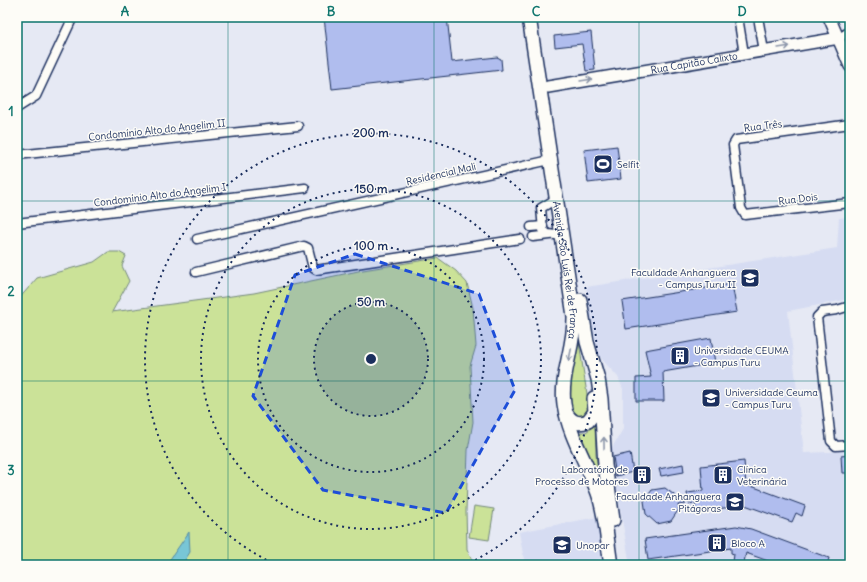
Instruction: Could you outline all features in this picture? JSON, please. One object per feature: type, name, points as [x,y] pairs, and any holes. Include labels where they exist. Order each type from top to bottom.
[{"type":"main road","name":"Avenida São Luís Rei de França","points":[[529,17],[556,199],[556,236],[574,324],[564,383],[565,411],[572,435],[598,492],[602,506],[611,565]]},
{"type":"main road","name":"Avenida São Luís Rei de França","points":[[538,17],[580,302],[601,399],[605,465],[620,565]]},
{"type":"main road","points":[[565,411],[571,420],[577,423],[588,421],[593,415],[595,407],[591,357]]},
{"type":"street","points":[[17,108],[36,96],[73,17]]},
{"type":"street","points":[[738,17],[744,54]]},
{"type":"street","points":[[758,17],[764,51]]},
{"type":"street","points":[[829,17],[850,66]]},
{"type":"street","points":[[839,38],[850,31]]},
{"type":"street","name":"Rua Capitão Calixto","points":[[548,86],[839,38]]},
{"type":"street","name":"Rua Três","points":[[748,216],[743,214],[741,208],[733,145],[734,141],[850,124]]},
{"type":"street","name":"Condomínio Alto do Angelim II","points":[[17,155],[298,126]]},
{"type":"street","name":"Residencial Mali","points":[[196,239],[550,160]]},
{"type":"street","name":"Condomínio Alto do Angelim I","points":[[17,223],[305,188]]},
{"type":"street","points":[[556,199],[541,208],[544,232],[556,236]]},
{"type":"street","name":"Rua Dois","points":[[748,216],[850,203]]},
{"type":"street","points":[[531,227],[543,226]]},
{"type":"street","points":[[533,238],[556,236]]},
{"type":"street","points":[[196,272],[304,246],[308,248],[313,268],[316,270],[520,239]]},
{"type":"street","points":[[850,306],[838,310],[822,312],[817,317],[831,441],[836,446],[850,445]]},
{"type":"highlighted area","points":[[355,254],[479,294],[515,390],[446,513],[323,490],[253,396],[295,275]]},
{"type":"shaded area","points":[[850,217],[850,299],[788,311],[804,453],[850,451],[850,565],[630,565],[610,451],[623,429],[623,389],[618,377],[598,355],[594,346],[586,287],[837,248],[839,218]]},
{"type":"shaded area","name":"Unopar","points":[[597,517],[605,558],[567,565],[525,565],[519,532]]},
{"type":"green space","points":[[108,252],[119,252],[126,256],[122,266],[129,281],[112,312],[254,293],[363,270],[438,258],[456,271],[467,283],[473,308],[476,346],[470,366],[473,422],[468,450],[466,511],[467,549],[474,565],[17,565],[17,301],[37,278],[94,262]]},
{"type":"green space","points":[[578,336],[589,407],[587,416],[576,418],[571,409],[568,389]]},
{"type":"green space","points":[[595,425],[596,455],[601,492],[575,432],[586,432]]},
{"type":"green space","points":[[474,506],[494,509],[489,540],[469,537]]},
{"type":"water","points":[[189,532],[190,552],[182,565],[166,565]]},
{"type":"building","points":[[324,17],[447,17],[452,62],[497,57],[501,59],[502,70],[332,89]]},
{"type":"building","points":[[591,32],[595,70],[586,71],[582,44],[555,47],[554,36]]},
{"type":"building","name":"Selfit","points":[[617,146],[621,179],[588,183],[584,150]]},
{"type":"building","points":[[732,284],[737,312],[626,329],[622,301]]},
{"type":"building","name":"Universidade CEUMA - Campus Turu","points":[[711,338],[715,363],[663,372],[664,401],[636,401],[636,378],[651,377],[645,350]]},
{"type":"building","points":[[630,453],[633,472],[616,476],[613,457]]},
{"type":"building","points":[[850,455],[850,473],[842,473],[841,456]]},
{"type":"building","points":[[744,461],[746,485],[805,506],[802,516],[796,513],[792,522],[745,505],[696,512],[695,503],[689,504],[687,493],[703,491],[701,466]]},
{"type":"building","points":[[683,464],[684,472],[661,476],[659,469]]},
{"type":"building","points":[[665,488],[686,504],[678,505],[679,509],[671,521],[657,524],[646,514],[644,501],[652,490]]},
{"type":"building","name":"Bloco A","points":[[736,526],[751,529],[829,558],[827,565],[779,565],[746,553],[744,562],[738,564],[733,562],[734,554],[731,553],[731,548],[648,560],[645,539]]},
{"type":"place","name":"Selfit","points":[[603,164]]},
{"type":"place","name":"Faculdade Anhanguera - Campus Turu II","points":[[750,278]]},
{"type":"place","name":"Universidade CEUMA - Campus Turu","points":[[680,356]]},
{"type":"place","name":"Universidade Ceuma - Campus Turu","points":[[711,398]]},
{"type":"place","name":"Laboratório de Processo de Motores","points":[[642,475]]},
{"type":"place","name":"Clínica Veterinária","points":[[723,475]]},
{"type":"place","name":"Faculdade Anhanguera - Pitágoras","points":[[735,502]]},
{"type":"place","name":"Bloco A","points":[[717,543]]},
{"type":"place","name":"Unopar","points":[[562,545]]}]
